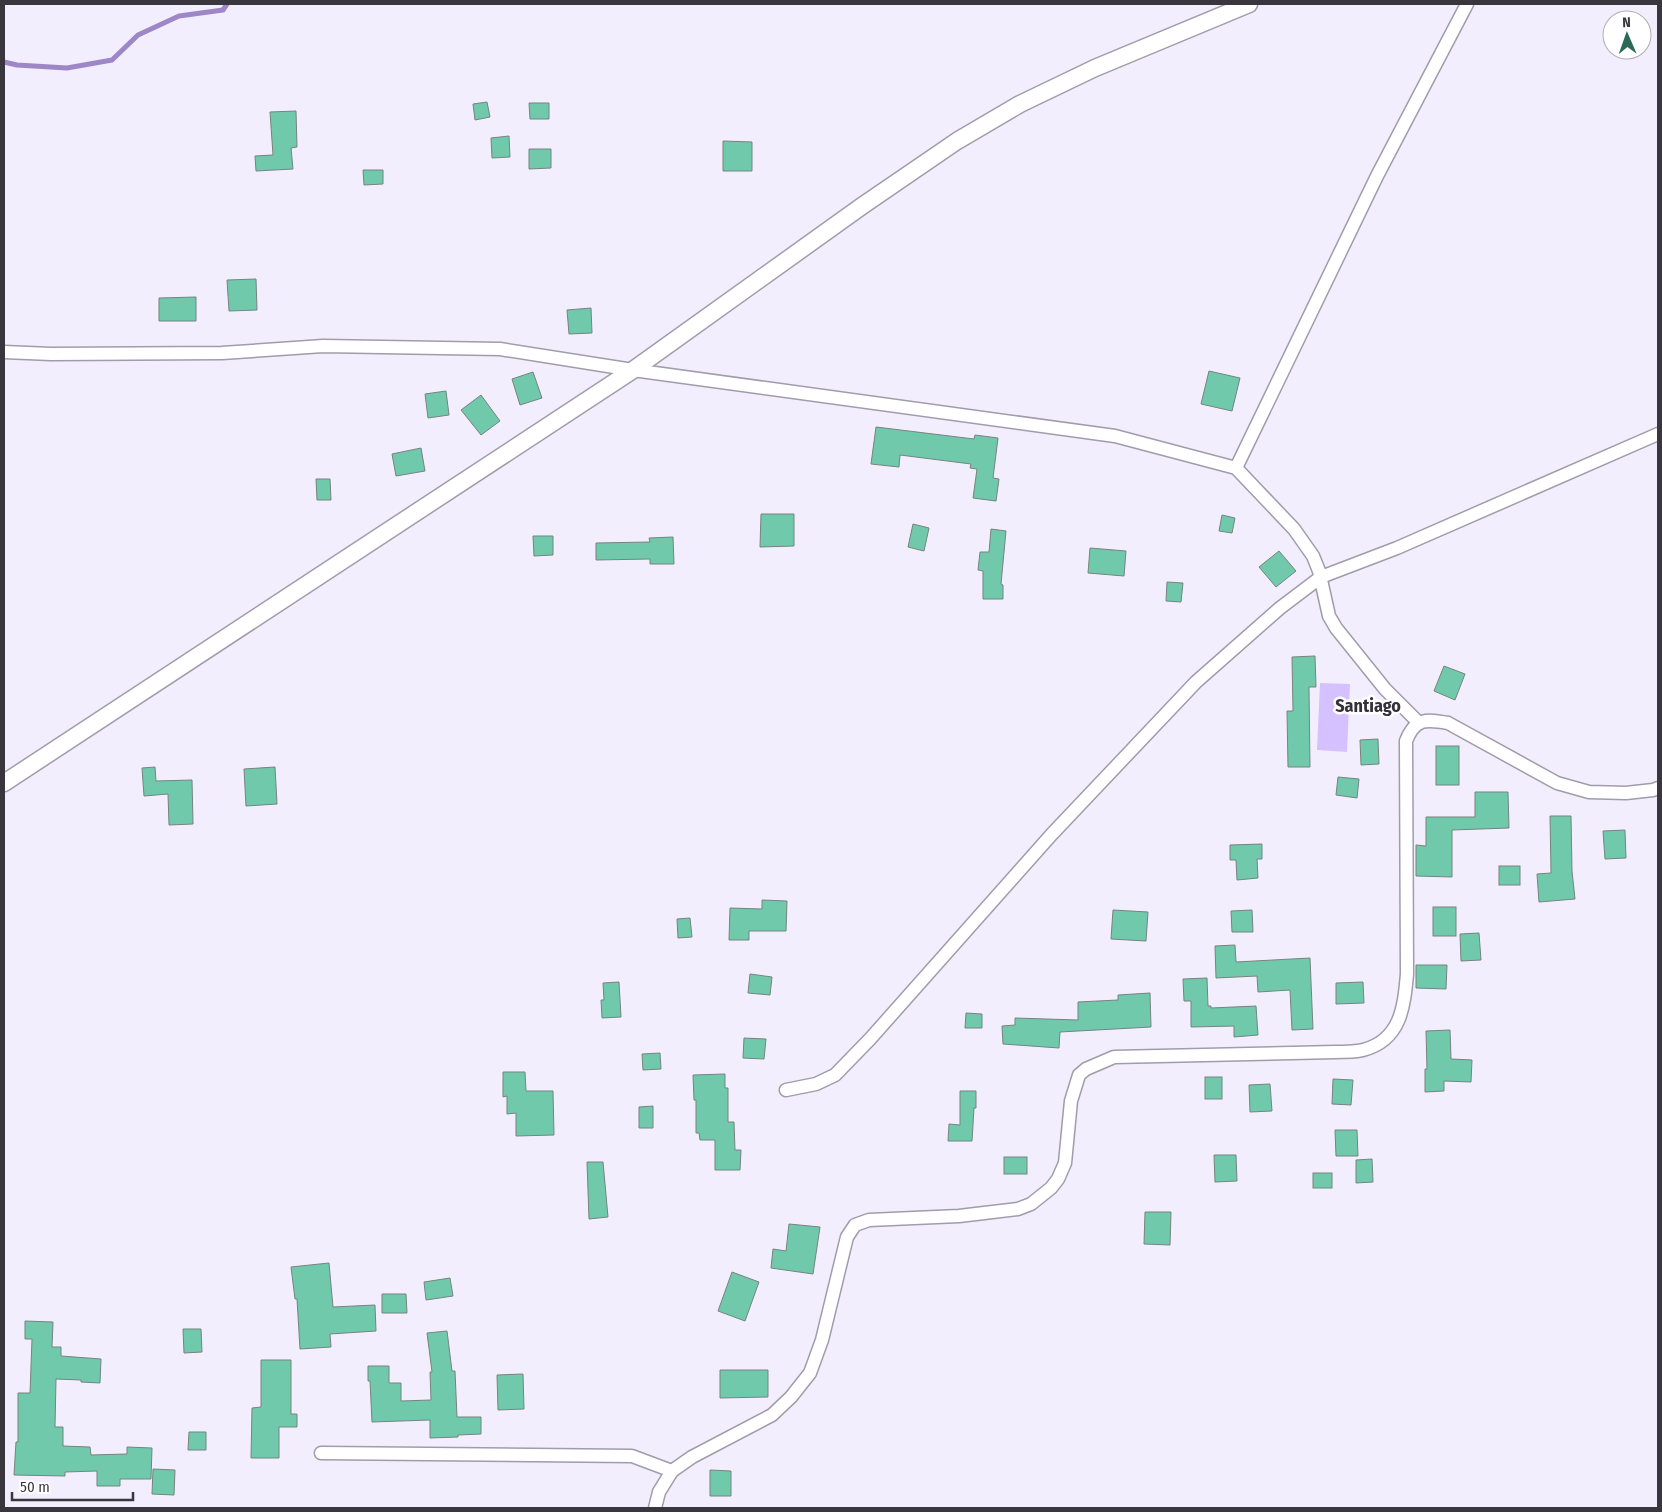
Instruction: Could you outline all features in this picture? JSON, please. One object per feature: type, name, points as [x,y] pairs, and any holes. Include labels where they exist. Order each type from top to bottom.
[{"type":"street","points":[[4,783],[633,370],[862,206],[957,141],[1020,104],[1095,68],[1249,4]]},
{"type":"street","points":[[1236,468],[1377,176],[1467,4]]},
{"type":"street","points":[[4,352],[51,354],[222,353],[323,346],[500,349],[633,370],[1115,436],[1236,468],[1294,529],[1313,556],[1321,577],[1329,616],[1336,628],[1385,689],[1419,723]]},
{"type":"street","points":[[786,1090],[816,1084],[835,1075],[870,1039],[1052,834],[1196,682],[1280,608],[1321,577],[1397,548],[1658,434]]},
{"type":"street","points":[[655,1508],[659,1492],[672,1471],[692,1457],[772,1415],[792,1397],[810,1373],[822,1340],[847,1237],[854,1225],[869,1220],[960,1216],[1018,1210],[1031,1204],[1052,1188],[1065,1163],[1074,1088],[1079,1075],[1086,1069],[1114,1057],[1362,1050],[1378,1044],[1389,1036],[1398,1021],[1406,990],[1406,741],[1410,729],[1419,723],[1434,721],[1448,724],[1557,783],[1589,792],[1626,793],[1658,788]]},
{"type":"street","points":[[321,1453],[632,1456],[672,1471]]},
{"type":"shaded area","points":[[1320,683],[1350,684],[1347,752],[1317,750]]},
{"type":"building","points":[[487,102],[490,117],[475,120],[473,104]]},
{"type":"building","points":[[529,103],[549,103],[549,119],[530,119]]},
{"type":"building","points":[[296,111],[297,147],[291,148],[293,169],[256,171],[255,156],[273,155],[270,112]]},
{"type":"building","points":[[509,136],[510,157],[492,158],[491,138]]},
{"type":"building","points":[[723,141],[752,142],[752,171],[723,171]]},
{"type":"building","points":[[529,149],[551,149],[551,168],[529,169]]},
{"type":"building","points":[[363,170],[383,170],[383,184],[364,185]]},
{"type":"building","points":[[256,279],[257,310],[229,311],[227,280]]},
{"type":"building","points":[[196,297],[196,321],[159,321],[159,298]]},
{"type":"building","points":[[591,308],[592,333],[569,334],[567,310]]},
{"type":"building","points":[[1209,371],[1240,378],[1232,411],[1201,404]]},
{"type":"building","points":[[533,372],[542,398],[520,405],[512,379]]},
{"type":"building","points":[[446,391],[449,415],[428,418],[425,394]]},
{"type":"building","points":[[481,395],[500,421],[481,435],[461,410]]},
{"type":"building","points":[[876,427],[974,439],[975,435],[998,438],[993,478],[999,479],[996,501],[973,498],[977,469],[970,468],[971,464],[900,455],[899,467],[871,464]]},
{"type":"building","points":[[421,448],[425,471],[396,476],[392,454]]},
{"type":"building","points":[[316,479],[330,479],[331,500],[317,500]]},
{"type":"building","points":[[761,514],[794,514],[794,546],[760,547]]},
{"type":"building","points":[[1222,515],[1235,518],[1232,533],[1219,531]]},
{"type":"building","points":[[913,524],[929,528],[924,551],[908,547]]},
{"type":"building","points":[[991,529],[1006,531],[1001,584],[1003,585],[1003,599],[983,599],[983,571],[978,570],[980,552],[989,552]]},
{"type":"building","points":[[533,536],[553,536],[553,555],[534,556]]},
{"type":"building","points":[[673,537],[674,564],[650,564],[650,559],[596,560],[596,543],[650,542],[649,538]]},
{"type":"building","points":[[1090,548],[1126,551],[1124,576],[1088,573]]},
{"type":"building","points":[[1279,551],[1296,571],[1276,587],[1259,567]]},
{"type":"building","points":[[1167,582],[1183,583],[1181,602],[1166,601]]},
{"type":"building","points":[[1315,656],[1316,687],[1309,687],[1310,767],[1288,767],[1287,711],[1293,711],[1292,657]]},
{"type":"building","points":[[1444,666],[1465,674],[1455,700],[1434,691]]},
{"type":"building","points":[[1378,739],[1379,764],[1361,765],[1360,740]]},
{"type":"building","points":[[1436,746],[1459,746],[1459,785],[1436,785]]},
{"type":"building","points":[[155,767],[156,781],[192,780],[193,824],[169,825],[168,794],[144,796],[142,768]]},
{"type":"building","points":[[275,767],[277,804],[246,806],[244,769]]},
{"type":"building","points":[[1338,777],[1359,779],[1357,798],[1336,795]]},
{"type":"building","points":[[1475,792],[1508,792],[1509,828],[1452,830],[1452,877],[1416,876],[1416,845],[1426,846],[1426,817],[1475,817]]},
{"type":"building","points":[[1550,816],[1571,816],[1572,871],[1575,899],[1539,902],[1537,874],[1551,873]]},
{"type":"building","points":[[1625,830],[1626,858],[1605,859],[1603,831]]},
{"type":"building","points":[[1262,844],[1262,859],[1257,859],[1258,878],[1237,880],[1236,860],[1230,860],[1230,845]]},
{"type":"building","points":[[1499,866],[1520,866],[1520,885],[1499,885]]},
{"type":"building","points":[[762,900],[787,901],[786,931],[749,931],[749,940],[729,940],[730,908],[762,909]]},
{"type":"building","points":[[1433,907],[1456,907],[1456,936],[1433,936]]},
{"type":"building","points":[[1113,910],[1148,912],[1146,941],[1111,939]]},
{"type":"building","points":[[1252,910],[1253,932],[1232,932],[1231,911]]},
{"type":"building","points":[[690,918],[692,937],[678,938],[677,919]]},
{"type":"building","points":[[1479,933],[1481,960],[1461,961],[1460,934]]},
{"type":"building","points":[[1235,945],[1236,962],[1310,958],[1313,1029],[1292,1030],[1290,990],[1258,992],[1257,976],[1216,978],[1215,946]]},
{"type":"building","points":[[1416,965],[1447,965],[1446,989],[1416,988]]},
{"type":"building","points":[[750,974],[772,977],[770,995],[748,993]]},
{"type":"building","points":[[1207,978],[1208,1006],[1211,1006],[1211,1008],[1256,1006],[1258,1035],[1234,1037],[1234,1026],[1191,1027],[1191,1001],[1184,1001],[1183,979]]},
{"type":"building","points":[[619,982],[621,1017],[602,1018],[601,1000],[604,1000],[603,983]]},
{"type":"building","points":[[1363,982],[1364,1003],[1336,1004],[1336,983]]},
{"type":"building","points":[[1150,993],[1151,1027],[1060,1032],[1059,1048],[1003,1044],[1002,1026],[1015,1025],[1015,1018],[1078,1020],[1078,1002],[1118,1000],[1118,995]]},
{"type":"building","points":[[966,1013],[982,1014],[982,1028],[965,1028]]},
{"type":"building","points":[[1450,1030],[1451,1059],[1472,1060],[1471,1082],[1444,1081],[1444,1091],[1425,1092],[1425,1069],[1427,1069],[1426,1031]]},
{"type":"building","points":[[744,1038],[766,1039],[764,1059],[743,1058]]},
{"type":"building","points":[[660,1053],[661,1069],[643,1070],[642,1054]]},
{"type":"building","points":[[503,1072],[525,1072],[526,1091],[553,1091],[554,1135],[516,1136],[516,1113],[507,1114],[507,1096],[503,1097]]},
{"type":"building","points":[[725,1074],[725,1088],[728,1088],[728,1122],[734,1122],[735,1150],[741,1150],[740,1170],[715,1170],[715,1140],[700,1140],[699,1133],[696,1133],[696,1100],[694,1100],[693,1075]]},
{"type":"building","points":[[1205,1077],[1222,1077],[1222,1099],[1205,1099]]},
{"type":"building","points":[[1333,1079],[1353,1080],[1351,1105],[1332,1104]]},
{"type":"building","points":[[1270,1084],[1272,1111],[1250,1112],[1249,1085]]},
{"type":"building","points":[[960,1091],[976,1091],[972,1141],[948,1141],[949,1124],[960,1125]]},
{"type":"building","points":[[653,1106],[653,1128],[639,1128],[639,1107]]},
{"type":"building","points":[[1335,1130],[1357,1130],[1358,1156],[1336,1156]]},
{"type":"building","points":[[1214,1155],[1236,1155],[1237,1181],[1215,1182]]},
{"type":"building","points":[[1004,1157],[1027,1157],[1027,1174],[1004,1174]]},
{"type":"building","points":[[1372,1159],[1373,1182],[1356,1183],[1356,1160]]},
{"type":"building","points":[[587,1162],[603,1162],[608,1217],[589,1219]]},
{"type":"building","points":[[1313,1173],[1332,1173],[1332,1188],[1313,1188]]},
{"type":"building","points":[[1145,1212],[1171,1212],[1170,1245],[1144,1244]]},
{"type":"building","points":[[789,1224],[820,1227],[813,1274],[771,1268],[773,1249],[786,1251]]},
{"type":"building","points":[[329,1263],[333,1307],[375,1305],[376,1331],[330,1334],[331,1347],[300,1349],[297,1299],[295,1299],[291,1267]]},
{"type":"building","points":[[732,1272],[759,1282],[745,1321],[718,1311]]},
{"type":"building","points":[[450,1278],[453,1296],[426,1300],[424,1282]]},
{"type":"building","points":[[382,1294],[406,1294],[407,1313],[382,1313]]},
{"type":"building","points":[[25,1321],[53,1322],[52,1347],[61,1347],[61,1356],[101,1359],[100,1383],[56,1379],[55,1427],[63,1427],[63,1446],[90,1447],[91,1455],[127,1454],[127,1447],[152,1448],[151,1479],[120,1479],[120,1486],[97,1486],[97,1471],[65,1472],[65,1476],[14,1475],[16,1442],[18,1442],[18,1393],[30,1393],[32,1339],[25,1339]]},
{"type":"building","points":[[183,1329],[201,1329],[202,1352],[184,1353]]},
{"type":"building","points":[[447,1331],[452,1371],[455,1371],[457,1417],[481,1417],[481,1434],[430,1438],[430,1420],[372,1422],[368,1366],[389,1366],[389,1383],[401,1383],[401,1401],[431,1400],[430,1372],[432,1372],[427,1333]]},
{"type":"building","points":[[261,1360],[291,1360],[291,1414],[297,1414],[297,1427],[279,1427],[279,1458],[251,1458],[252,1408],[261,1407]]},
{"type":"building","points":[[720,1370],[768,1370],[768,1397],[720,1398]]},
{"type":"building","points":[[523,1374],[524,1409],[498,1410],[497,1375]]},
{"type":"building","points":[[189,1432],[206,1432],[206,1450],[188,1450]]},
{"type":"building","points":[[153,1469],[175,1470],[174,1495],[152,1494]]},
{"type":"building","points":[[710,1470],[731,1471],[731,1496],[710,1496]]},
{"type":"waterway","points":[[4,62],[17,65],[67,68],[112,60],[138,35],[179,16],[223,10],[227,4]]},
{"type":"district","name":"Santiago","points":[[1368,706]]}]
